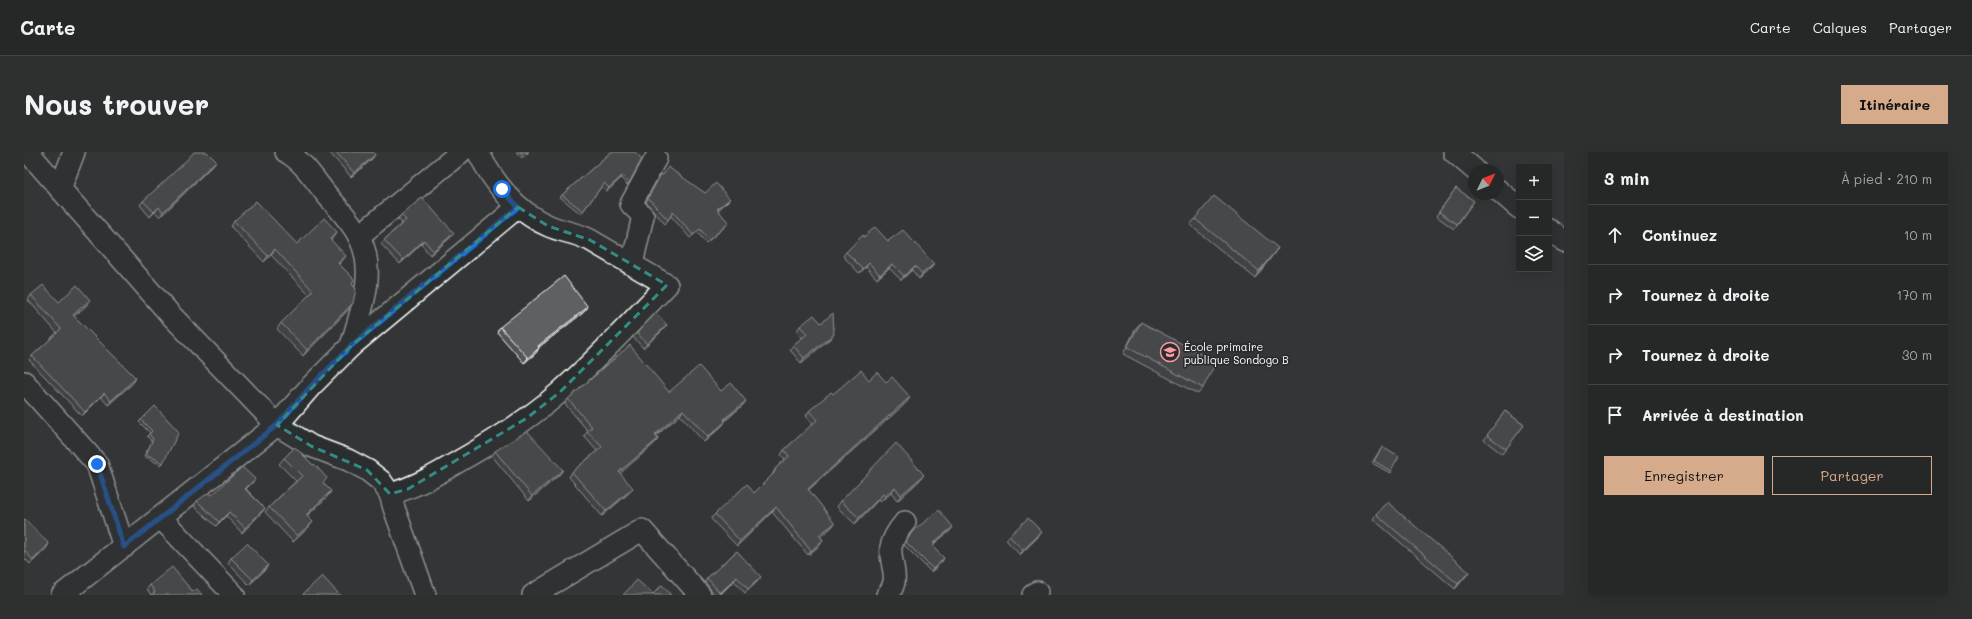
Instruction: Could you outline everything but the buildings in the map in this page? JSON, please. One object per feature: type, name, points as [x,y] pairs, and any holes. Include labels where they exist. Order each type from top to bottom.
[{"type":"street","points":[[28,152],[169,313],[277,425],[311,446],[348,460],[367,470],[381,482],[390,494],[425,595]]},
{"type":"street","points":[[60,189],[74,152]]},
{"type":"street","points":[[286,152],[300,162],[359,236],[366,260],[367,285],[351,346]]},
{"type":"street","points":[[359,236],[461,152]]},
{"type":"street","points":[[390,494],[408,489],[497,439],[527,418],[560,392],[667,285],[580,235],[548,226],[532,218],[518,207],[502,189],[478,152]]},
{"type":"street","points":[[1454,152],[1468,164]]},
{"type":"street","points":[[632,264],[643,216],[631,204],[656,158]]},
{"type":"street","points":[[1504,195],[1516,205]]},
{"type":"street","points":[[68,593],[277,425],[311,386],[351,346],[518,207]]},
{"type":"street","points":[[1552,232],[1564,241]]},
{"type":"street","points":[[24,382],[97,464],[124,547]]},
{"type":"street","points":[[161,518],[234,595]]},
{"type":"street","points":[[887,595],[895,583],[896,577],[891,549],[892,541],[905,522]]},
{"type":"street","points":[[533,595],[642,530],[700,595]]},
{"type":"highlighted area","points":[[518,207],[548,226],[590,240],[667,285],[560,392],[527,418],[408,489],[390,494],[367,470],[311,446],[277,425],[351,346]]},
{"type":"place","name":"École primaire publique Sondogo B","points":[[1170,352]]},
{"type":"route","points":[[97,464],[124,547],[277,425],[311,386],[351,346],[518,207],[502,189]]}]
